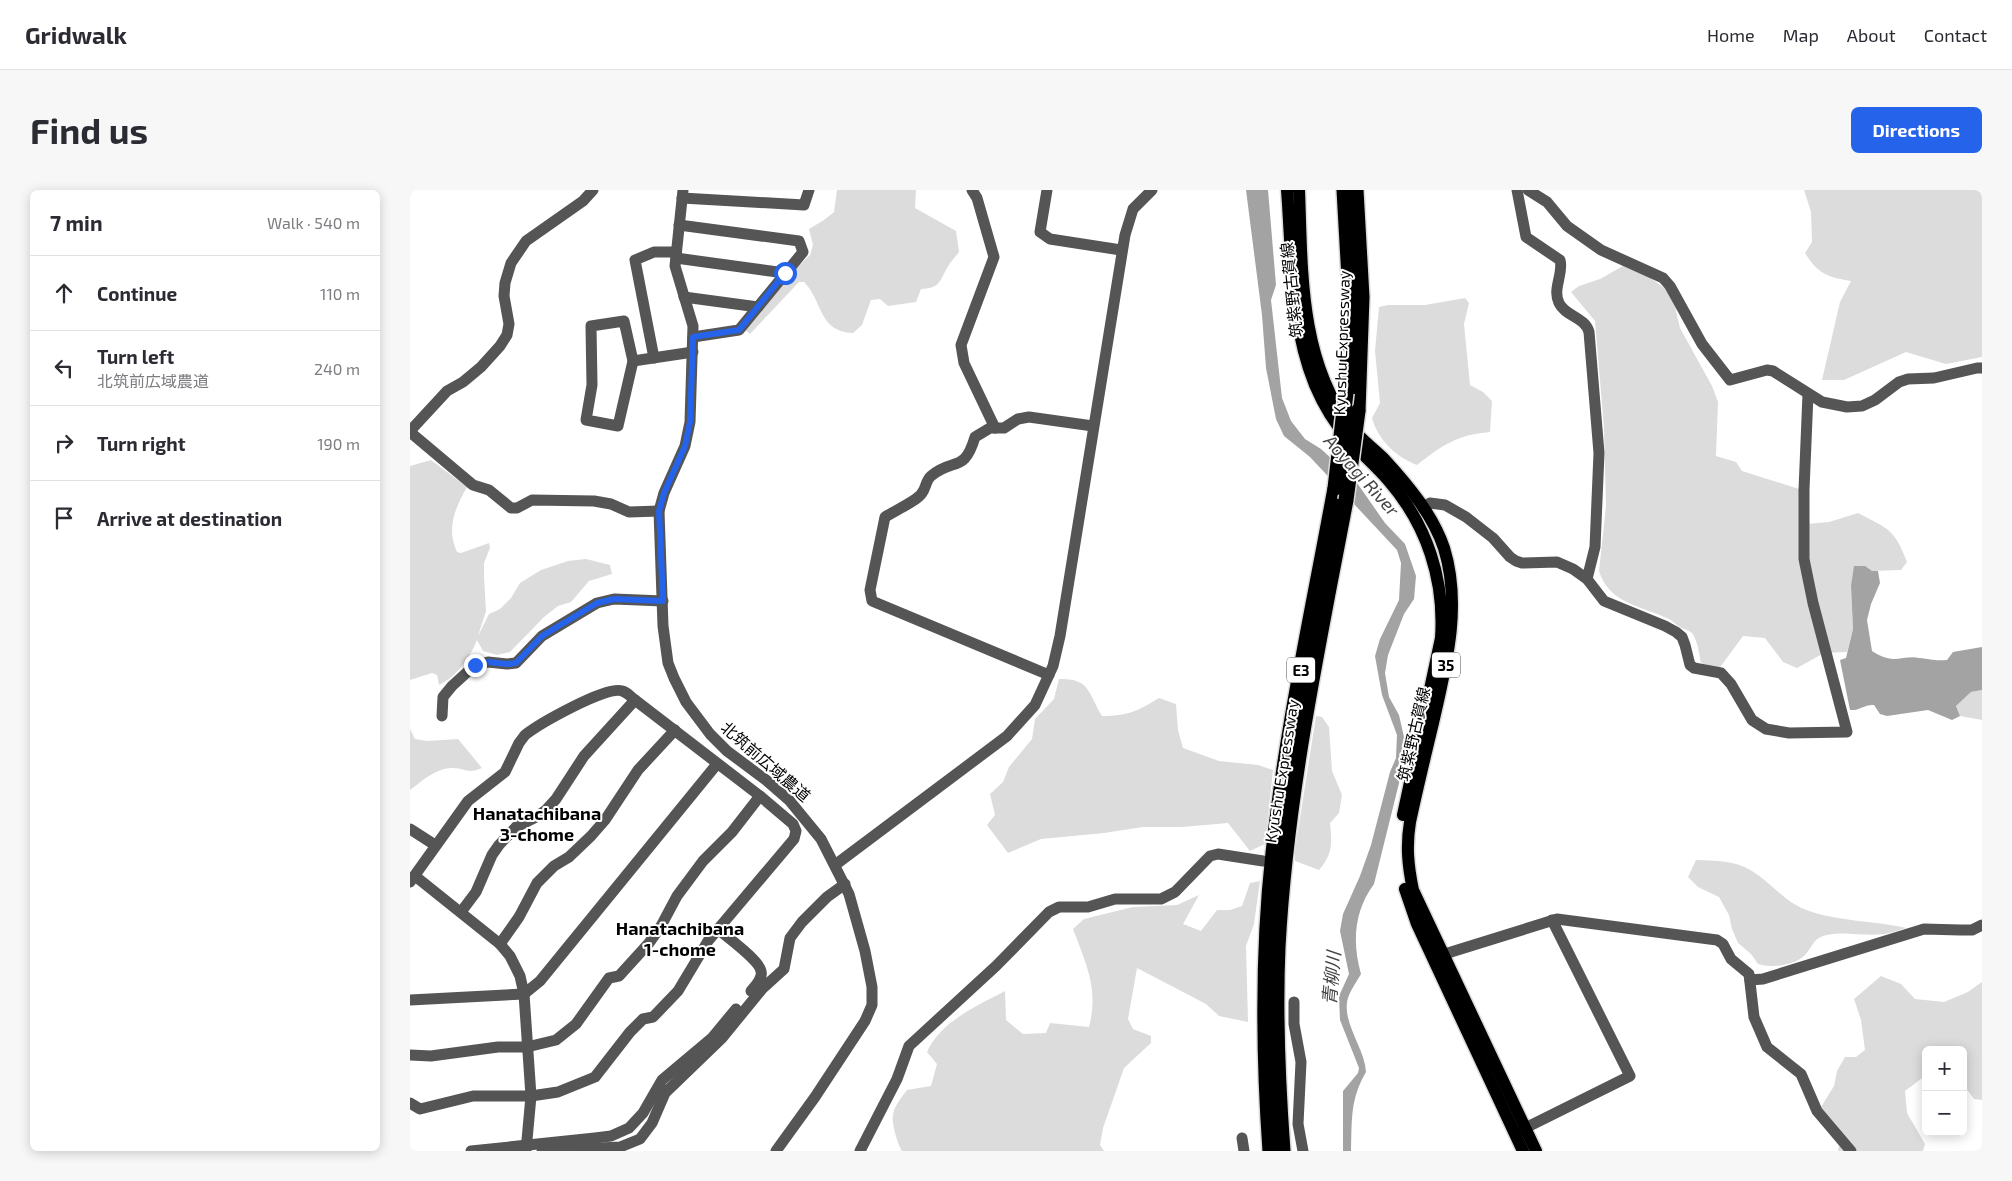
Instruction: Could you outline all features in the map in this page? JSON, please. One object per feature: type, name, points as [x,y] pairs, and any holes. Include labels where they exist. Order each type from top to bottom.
[{"type":"highway","name":"Kyushu Expressway","points":[[1283,1151],[1278,1082],[1277,881],[1274,856],[1282,784],[1335,488],[1346,393],[1350,296],[1344,190]]},
{"type":"highway","name":"Kyushu Expressway","points":[[1274,856],[1307,709],[1346,500],[1358,411],[1362,298],[1356,190]]},
{"type":"highway","name":"Kyushu Expressway","points":[[1270,1151],[1265,1081],[1264,1007],[1266,941],[1277,881]]},
{"type":"main road","name":"筑紫野古賀線","points":[[1287,190],[1296,307],[1300,332],[1315,384],[1330,412],[1348,438],[1388,480],[1415,516],[1426,538],[1436,566],[1443,615],[1441,638],[1405,804],[1399,835],[1398,854],[1404,889],[1417,924],[1438,956]]},
{"type":"main road","name":"筑紫野古賀線","points":[[1299,190],[1306,305],[1320,370],[1338,407],[1351,427],[1386,462],[1423,508],[1444,548],[1452,602],[1452,627],[1443,681],[1407,842],[1407,858],[1413,890],[1438,956],[1521,1130],[1536,1151]]},
{"type":"main road","name":"筑紫野古賀線","points":[[1521,1130],[1523,1151]]},
{"type":"street","points":[[593,190],[583,201],[526,241],[511,263],[505,283],[504,296],[509,324],[507,334],[500,346],[481,367],[463,382],[447,391],[410,431],[473,486],[489,490],[511,508],[517,508],[532,500],[594,501],[611,504],[629,512],[659,511]]},
{"type":"street","points":[[682,194],[804,205],[808,190]]},
{"type":"street","points":[[972,190],[977,198],[994,257],[961,345],[964,363],[995,428]]},
{"type":"street","points":[[1047,190],[1040,232],[1050,239],[1121,250]]},
{"type":"street","points":[[835,865],[1007,736],[1034,706],[1054,666],[1121,250],[1133,210],[1152,190]]},
{"type":"street","points":[[1517,190],[1526,237],[1560,260],[1562,266],[1557,289],[1557,300],[1562,309],[1588,327],[1589,332],[1599,453],[1595,547],[1587,579]]},
{"type":"street","points":[[1528,190],[1547,202],[1567,226],[1600,250],[1663,278],[1670,286],[1702,344],[1730,380],[1767,370],[1772,371],[1782,375],[1822,402],[1847,407],[1862,406],[1875,400],[1899,382],[1908,379],[1934,378],[1982,368]]},
{"type":"street","name":"北筑前広域農道","points":[[682,194],[675,266],[693,326],[694,352],[690,422],[685,446],[664,493],[659,511],[663,626],[668,663],[686,702],[710,734],[728,751],[789,800],[821,839],[846,884],[865,951],[872,987],[872,1005],[865,1021],[776,1151]]},
{"type":"street","points":[[679,226],[799,240],[803,252],[739,330],[693,337]]},
{"type":"street","points":[[654,358],[635,260],[654,252],[785,273]]},
{"type":"street","points":[[684,297],[758,307]]},
{"type":"street","points":[[624,321],[633,362],[618,426],[586,420],[592,385],[591,326],[624,321]]},
{"type":"street","points":[[633,362],[694,352]]},
{"type":"street","points":[[1423,508],[1430,503],[1445,505],[1466,517],[1493,538],[1516,561],[1522,563],[1557,562],[1587,579],[1604,601],[1676,632],[1682,637],[1690,665],[1694,668],[1720,673],[1731,684],[1752,720],[1766,729],[1789,733],[1847,732],[1816,614],[1804,559],[1804,490],[1808,394]]},
{"type":"street","points":[[1049,675],[878,604],[872,601],[870,590],[885,517],[921,495],[929,478],[942,468],[958,465],[970,453],[975,437],[990,428],[1004,428],[1018,419],[1029,417],[1093,426]]},
{"type":"street","points":[[442,716],[443,697],[475,665],[488,662],[516,663],[542,636],[597,603],[614,599],[663,601]]},
{"type":"street","points":[[410,1103],[420,1109],[473,1096],[531,1096],[558,1092],[595,1077],[630,1032],[643,1019],[654,1017],[678,991],[708,941],[794,839],[796,831],[793,824],[760,796],[622,690],[611,690],[590,698],[534,728],[525,735],[505,772],[468,801],[412,879],[461,912],[500,944],[510,956],[520,976],[524,994],[531,1096],[527,1148]]},
{"type":"street","points":[[461,912],[476,892],[499,845],[516,827],[538,816],[556,800],[584,756],[635,700]]},
{"type":"street","points":[[500,944],[519,918],[537,882],[554,866],[569,857],[591,836],[605,820],[638,770],[675,730]]},
{"type":"street","points":[[410,1000],[524,994],[540,981],[718,764]]},
{"type":"street","points":[[410,1055],[431,1056],[498,1047],[527,1047],[556,1040],[576,1024],[609,978],[619,976],[649,943],[661,926],[677,896],[703,861],[732,832],[760,796]]},
{"type":"street","points":[[410,829],[435,845]]},
{"type":"street","points":[[860,1151],[898,1079],[909,1046],[996,966],[1048,912],[1059,907],[1088,907],[1115,899],[1161,899],[1175,892],[1210,856],[1218,854],[1274,856]]},
{"type":"street","points":[[471,1151],[527,1148],[611,1136],[629,1128],[652,1110],[665,1093],[722,1038],[762,989],[784,969],[790,938],[802,922],[827,897],[846,884]]},
{"type":"street","points":[[1438,956],[1557,919],[1717,940],[1723,944],[1731,959],[1746,971],[1750,980],[1754,1017],[1767,1047],[1801,1074],[1817,1111],[1851,1151]]},
{"type":"street","points":[[1521,1130],[1630,1076],[1552,920]]},
{"type":"street","points":[[1750,980],[1763,979],[1924,929],[1972,930],[1982,925]]},
{"type":"street","points":[[542,1151],[620,1149],[640,1139],[662,1080],[712,1038],[761,978],[761,970],[757,962],[719,930]]},
{"type":"street","points":[[1294,1002],[1294,1024],[1301,1062],[1298,1124],[1303,1151]]},
{"type":"street","points":[[1242,1138],[1244,1151]]},
{"type":"shaded area","points":[[837,190],[916,190],[915,208],[956,231],[959,252],[936,285],[921,289],[916,302],[888,306],[880,299],[871,300],[862,325],[853,333],[833,327],[822,314],[815,298],[804,282],[799,282],[750,334],[743,328],[784,280],[810,255],[813,245],[809,229],[834,212]]},
{"type":"shaded area","points":[[1246,190],[1268,190],[1276,285],[1271,300],[1282,398],[1291,421],[1305,439],[1321,449],[1355,480],[1385,523],[1405,544],[1416,576],[1414,599],[1404,614],[1388,655],[1385,673],[1389,697],[1399,715],[1406,746],[1404,763],[1374,884],[1367,894],[1359,916],[1356,950],[1361,974],[1350,992],[1347,1004],[1347,1014],[1362,1053],[1366,1072],[1354,1101],[1351,1151],[1343,1151],[1343,1091],[1358,1073],[1359,1068],[1340,1020],[1339,996],[1349,974],[1340,931],[1343,914],[1371,845],[1390,772],[1396,758],[1397,735],[1382,695],[1375,656],[1380,639],[1399,600],[1401,563],[1397,550],[1310,457],[1284,436],[1276,419],[1266,368],[1262,315]]},
{"type":"shaded area","points":[[1804,190],[1982,190],[1982,357],[1946,364],[1906,352],[1844,380],[1822,380],[1840,302],[1851,281],[1829,276],[1819,270],[1805,253],[1812,242],[1811,212]]},
{"type":"shaded area","points":[[1623,266],[1649,277],[1667,290],[1675,307],[1680,328],[1712,386],[1718,402],[1716,456],[1736,462],[1742,471],[1799,489],[1807,524],[1829,522],[1858,513],[1889,531],[1898,542],[1907,562],[1901,570],[1872,571],[1851,586],[1853,629],[1847,652],[1824,653],[1797,668],[1783,662],[1765,638],[1743,636],[1718,670],[1701,663],[1697,644],[1691,632],[1669,619],[1618,597],[1610,591],[1604,582],[1599,571],[1606,506],[1604,428],[1595,321],[1571,292],[1579,286],[1600,279]]},
{"type":"shaded area","points":[[1465,298],[1469,303],[1464,324],[1470,385],[1483,392],[1492,401],[1490,432],[1478,433],[1450,442],[1417,465],[1409,462],[1389,447],[1379,434],[1372,418],[1380,403],[1375,351],[1379,307],[1388,305],[1425,305]]},
{"type":"shaded area","points":[[431,460],[467,487],[453,519],[452,535],[457,552],[461,553],[489,543],[490,548],[484,563],[486,611],[478,636],[489,614],[500,609],[511,598],[520,583],[541,570],[568,561],[586,559],[610,565],[612,574],[589,581],[571,602],[558,606],[544,617],[510,652],[497,655],[483,651],[477,640],[462,666],[445,682],[439,685],[437,675],[432,673],[410,680],[410,466]]},
{"type":"shaded area","points":[[1854,566],[1865,566],[1872,571],[1878,571],[1880,583],[1871,604],[1867,620],[1872,651],[1891,659],[1912,657],[1947,660],[1953,652],[1982,647],[1982,690],[1971,692],[1956,706],[1960,716],[1952,720],[1928,710],[1887,716],[1880,714],[1874,705],[1850,710],[1840,660],[1846,658],[1853,629],[1851,586]]},
{"type":"shaded area","points":[[1059,679],[1069,679],[1083,684],[1102,716],[1132,712],[1159,698],[1176,704],[1178,730],[1183,748],[1219,761],[1258,765],[1273,770],[1265,844],[1250,851],[1228,823],[1182,827],[1143,827],[1041,839],[1008,853],[987,825],[995,815],[990,794],[1003,782],[1009,767],[1032,739],[1035,719],[1054,699]]},
{"type":"shaded area","points":[[1982,690],[1982,720],[1960,716],[1956,706],[1971,692]]},
{"type":"shaded area","points":[[1316,716],[1322,717],[1329,727],[1332,771],[1342,795],[1339,813],[1330,823],[1331,842],[1329,853],[1319,870],[1295,861],[1295,850]]},
{"type":"shaded area","points":[[410,729],[415,739],[427,741],[458,739],[482,768],[472,771],[456,768],[445,769],[429,776],[410,790]]},
{"type":"shaded area","points":[[1696,860],[1725,862],[1745,867],[1759,875],[1797,906],[1816,913],[1842,919],[1906,928],[1884,934],[1831,934],[1820,937],[1805,955],[1795,962],[1776,966],[1758,964],[1751,954],[1738,943],[1729,915],[1719,897],[1698,887],[1688,877]]},
{"type":"shaded area","points":[[1260,881],[1254,924],[1246,946],[1248,1022],[1219,1016],[1206,1004],[1137,968],[1128,1019],[1133,1029],[1151,1036],[1151,1043],[1124,1068],[1103,1128],[1100,1145],[1104,1151],[902,1151],[893,1123],[895,1108],[907,1090],[931,1086],[937,1064],[927,1052],[933,1041],[950,1023],[983,1002],[1005,991],[1006,1020],[1023,1034],[1046,1033],[1050,1023],[1089,1027],[1093,1001],[1092,989],[1090,977],[1073,929],[1084,919],[1133,907],[1177,905],[1199,895],[1183,924],[1201,931],[1217,910],[1230,910],[1242,906],[1250,883]]},
{"type":"shaded area","points":[[1881,976],[1901,984],[1915,999],[1944,1002],[1968,992],[1982,982],[1982,1100],[1974,1099],[1967,1089],[1967,1046],[1922,1046],[1922,1078],[1905,1091],[1907,1113],[1925,1144],[1923,1151],[1838,1151],[1840,1137],[1821,1107],[1834,1086],[1837,1071],[1845,1057],[1856,1057],[1865,1050],[1861,1020],[1854,999]]},
{"type":"district","name":"Hanatachibana 3-chome","points":[[537,823]]},
{"type":"district","name":"Hanatachibana 1-chome","points":[[680,938]]},
{"type":"route","points":[[475,665],[488,662],[516,663],[542,636],[597,603],[614,599],[663,601],[659,511],[664,493],[685,446],[690,422],[694,352],[693,337],[739,330],[785,273]]},
{"type":"water label","name":"Aoyagi River","points":[[1362,475]]},
{"type":"water label","name":"青柳川","points":[[1331,978]]}]
